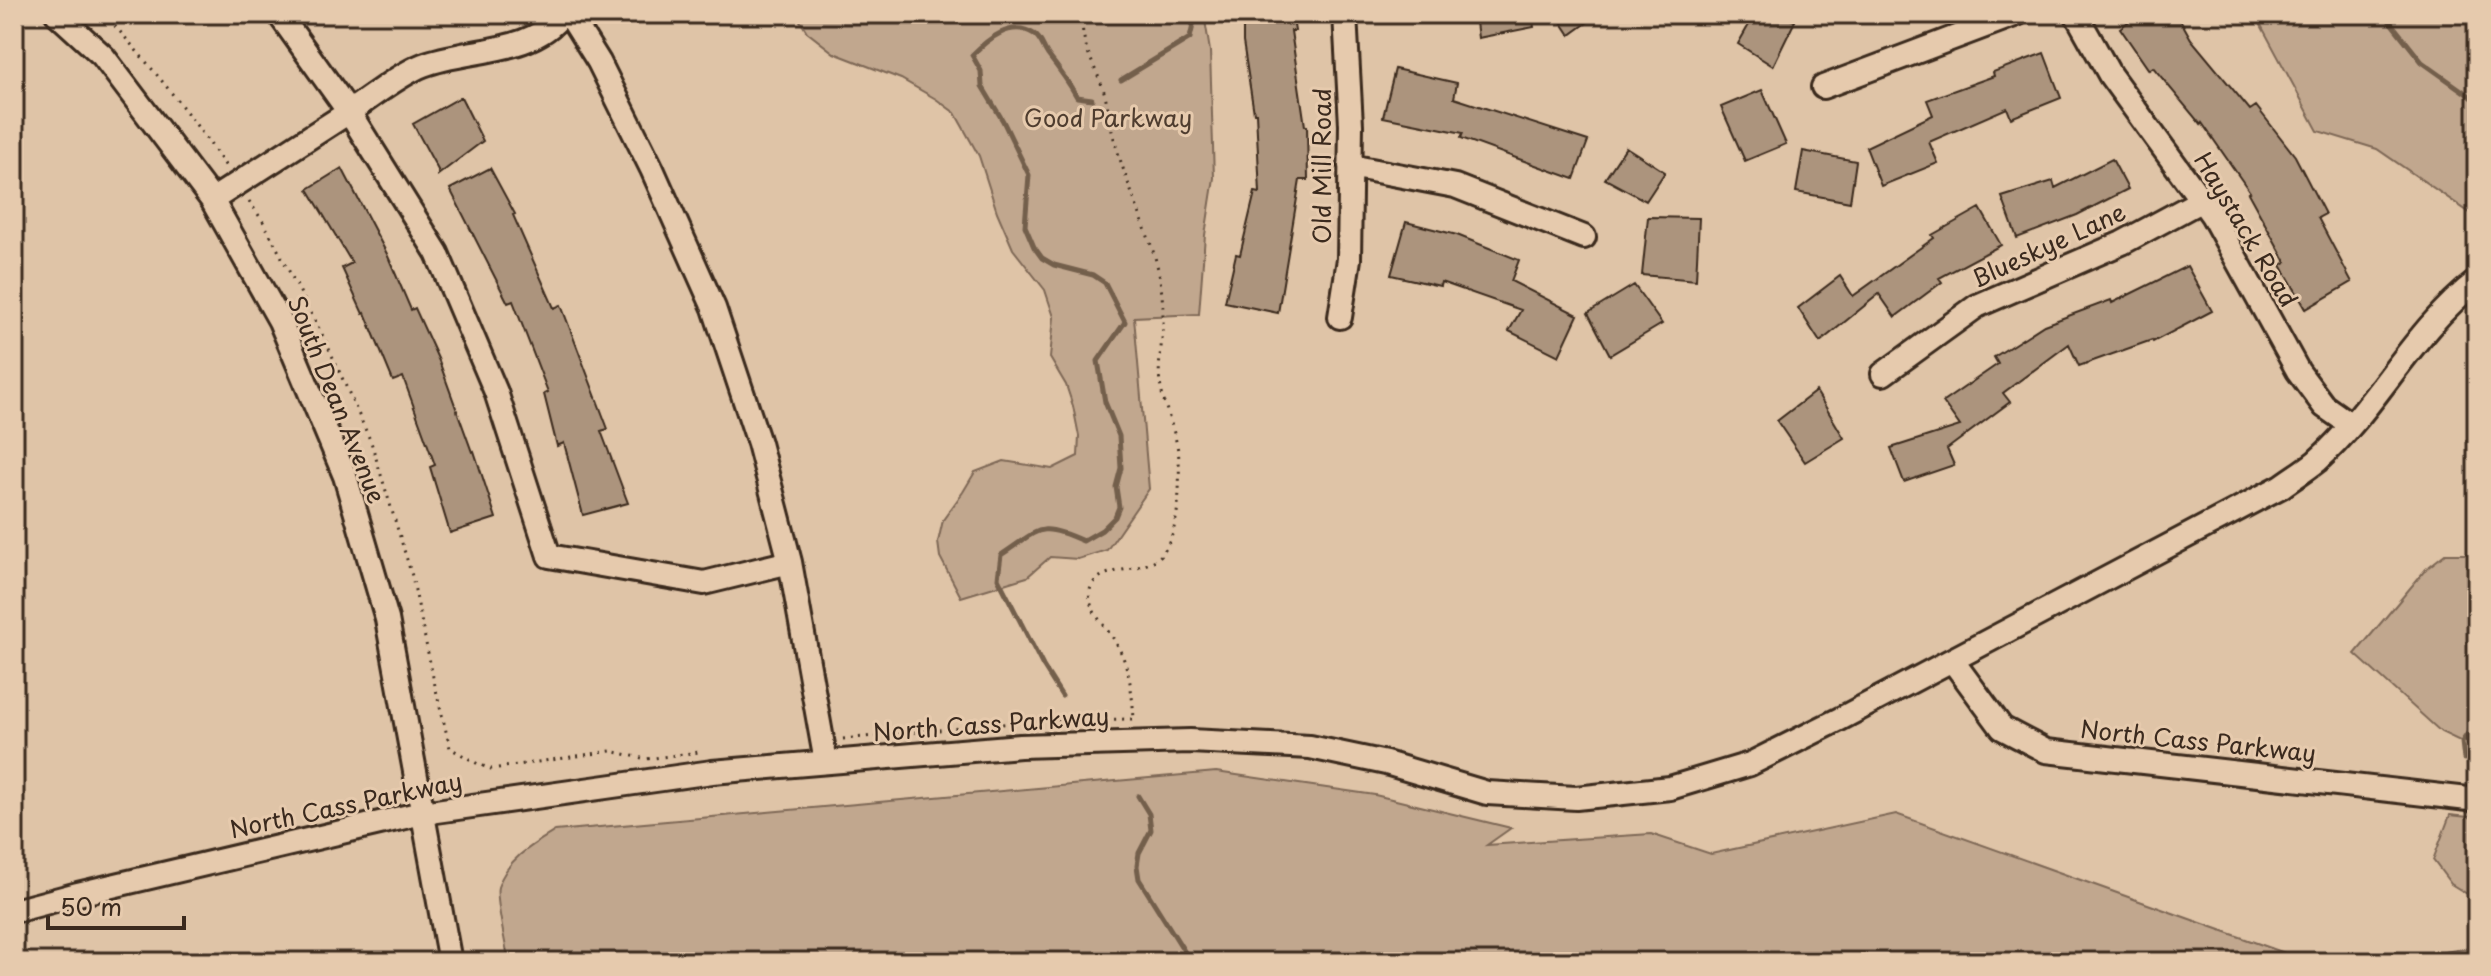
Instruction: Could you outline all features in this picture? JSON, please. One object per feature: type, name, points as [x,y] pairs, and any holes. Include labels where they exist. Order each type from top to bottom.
[{"type":"street","name":"South Dean Avenue","points":[[57,14],[103,56],[212,200],[280,321],[345,476],[387,619],[450,962]]},
{"type":"street","points":[[279,14],[349,112],[437,253],[496,392],[549,556],[704,583],[790,562]]},
{"type":"street","points":[[212,200],[421,65],[523,41],[554,24],[562,14]]},
{"type":"street","points":[[569,14],[599,62],[652,169],[714,308],[759,443],[790,562],[826,762]]},
{"type":"street","name":"Old Mill Road","points":[[1340,317],[1349,259],[1351,125],[1345,14]]},
{"type":"street","points":[[1823,87],[2017,14]]},
{"type":"street","name":"Haystack Road","points":[[2076,14],[2110,75],[2212,215],[2298,371],[2324,406],[2351,425]]},
{"type":"street","points":[[1350,166],[1455,186],[1584,237]]},
{"type":"street","name":"Blueskye Lane","points":[[1883,374],[1977,306],[2122,243],[2202,200]]},
{"type":"street","name":"North Cass Parkway","points":[[14,911],[422,813],[712,772],[1020,746],[1190,741],[1310,747],[1386,763],[1487,793],[1576,798],[1670,788],[1750,764],[2282,486],[2316,461],[2351,425],[2419,339],[2477,281]]},
{"type":"street","name":"North Cass Parkway","points":[[1952,660],[2002,728],[2046,751],[2477,800]]},
{"type":"path","points":[[1082,14],[1084,38],[1097,68],[1114,141],[1161,281],[1164,318],[1159,348],[1160,381],[1179,456],[1175,519],[1162,553],[1141,568],[1108,572],[1097,578],[1091,588],[1090,599],[1095,612],[1115,640],[1126,663],[1135,743]]},
{"type":"green space","name":"Good Parkway","points":[[796,14],[1204,14],[1210,51],[1214,178],[1205,235],[1199,314],[1134,317],[1149,489],[1107,550],[1078,559],[1050,557],[1027,577],[961,597],[940,557],[938,542],[943,520],[975,472],[1004,461],[1052,469],[1078,456],[1079,436],[1073,406],[1066,385],[1050,358],[1054,317],[1045,290],[1013,249],[979,156],[955,113],[901,79],[834,53],[807,32]]},
{"type":"green space","points":[[2255,14],[2477,14],[2477,213],[2473,215],[2377,149],[2318,131]]},
{"type":"green space","points":[[2445,554],[2477,554],[2477,740],[2462,742],[2441,732],[2355,654],[2426,569]]},
{"type":"green space","points":[[1216,772],[1375,795],[1511,828],[1487,845],[1651,834],[1711,854],[1896,814],[2310,962],[509,962],[499,912],[498,887],[514,861],[529,847],[555,831]]},
{"type":"green space","points":[[2450,815],[2477,818],[2477,900],[2451,884],[2433,860]]},
{"type":"green space","points":[[2477,947],[2477,962],[2433,962],[2438,953]]},
{"type":"building","points":[[1243,14],[1292,14],[1295,31],[1291,31],[1307,126],[1308,180],[1300,180],[1278,313],[1225,302],[1255,192],[1260,193],[1256,113],[1243,42]]},
{"type":"building","points":[[1475,14],[1532,14],[1534,27],[1478,38]]},
{"type":"building","points":[[1556,14],[1599,14],[1570,35]]},
{"type":"building","points":[[1755,14],[1778,14],[1795,21],[1773,66],[1738,44]]},
{"type":"building","points":[[2139,14],[2177,14],[2191,39],[2250,110],[2256,106],[2295,156],[2325,214],[2318,218],[2352,282],[2306,309],[2281,265],[2286,262],[2250,192],[2202,123],[2153,67],[2149,70],[2120,28]]},
{"type":"building","points":[[2044,53],[2061,98],[2011,118],[2007,108],[1929,142],[1938,163],[1881,186],[1866,147],[1933,115],[1927,100],[1994,76],[1993,72]]},
{"type":"building","points":[[1395,69],[1457,83],[1454,98],[1588,141],[1574,179],[1461,138],[1463,133],[1383,117]]},
{"type":"building","points":[[1762,90],[1786,144],[1745,161],[1721,107]]},
{"type":"building","points":[[461,97],[483,141],[438,175],[413,124]]},
{"type":"building","points":[[1626,147],[1665,172],[1646,201],[1605,179]]},
{"type":"building","points":[[1803,151],[1856,161],[1850,202],[1796,192]]},
{"type":"building","points":[[2112,159],[2128,189],[2077,215],[2017,238],[2002,197],[2053,181],[2055,188]]},
{"type":"building","points":[[342,168],[439,361],[496,518],[450,533],[430,467],[435,465],[403,377],[393,381],[365,313],[342,268],[352,263],[308,189]]},
{"type":"building","points":[[490,168],[515,214],[554,308],[561,305],[608,429],[601,431],[628,503],[583,515],[564,443],[557,446],[544,394],[548,392],[513,301],[508,303],[450,189]]},
{"type":"building","points":[[1980,208],[2001,245],[1939,278],[1942,282],[1895,317],[1879,294],[1820,342],[1798,308],[1840,276],[1853,296],[1934,238],[1932,235]]},
{"type":"building","points":[[1648,217],[1699,218],[1696,280],[1642,275]]},
{"type":"building","points":[[1406,222],[1457,235],[1519,260],[1511,281],[1578,315],[1559,356],[1509,331],[1521,310],[1441,282],[1440,286],[1391,275]]},
{"type":"building","points":[[2187,266],[2212,311],[2153,342],[2079,366],[2069,344],[2003,393],[2010,402],[1947,449],[1954,465],[1904,482],[1891,448],[1960,426],[1943,402],[1998,364],[1994,357],[2044,325],[2111,300],[2112,303]]},
{"type":"building","points":[[1634,285],[1662,324],[1610,355],[1588,313]]},
{"type":"building","points":[[1816,391],[1844,438],[1805,462],[1777,421]]},
{"type":"waterway","points":[[1121,80],[1190,38],[1192,14]]},
{"type":"waterway","points":[[2384,14],[2422,62],[2477,101]]},
{"type":"waterway","points":[[1062,696],[998,578],[1001,555],[1039,531],[1056,531],[1083,541],[1102,530],[1115,517],[1119,507],[1116,487],[1121,468],[1119,436],[1105,402],[1098,361],[1125,322],[1105,283],[1093,275],[1054,265],[1042,258],[1034,247],[1025,226],[1029,175],[982,86],[981,71],[972,55],[1000,33],[1025,30],[1038,38],[1077,97],[1092,99]]},
{"type":"waterway","points":[[2464,759],[2462,742],[2477,720]]},
{"type":"waterway","points":[[1138,796],[1149,814],[1151,830],[1139,853],[1139,879],[1191,962]]}]
